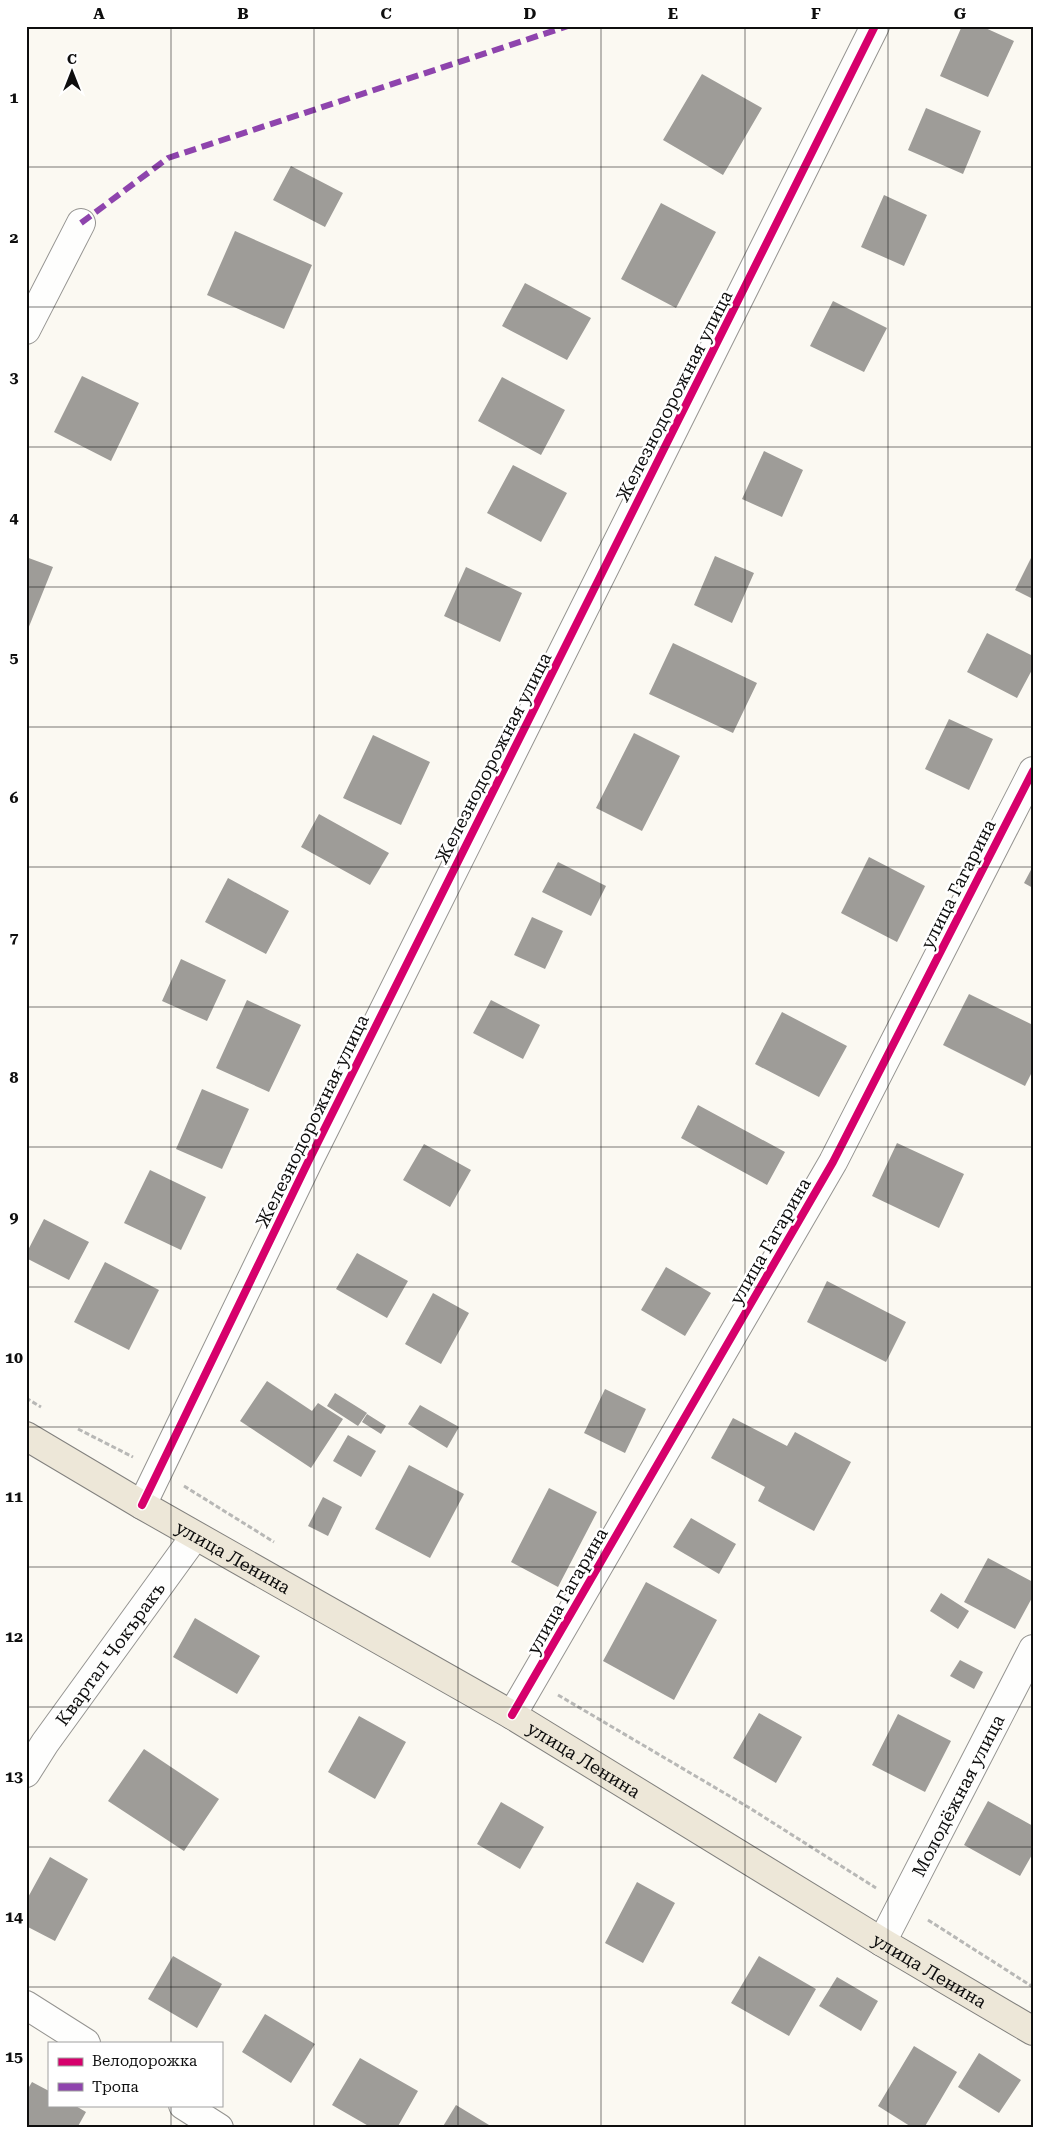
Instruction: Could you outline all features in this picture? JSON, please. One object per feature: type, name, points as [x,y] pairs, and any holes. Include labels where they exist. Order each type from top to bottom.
[{"type":"main road","name":"улица Ленина","points":[[26,1436],[142,1505],[512,1715],[882,1942],[1033,2030]]},
{"type":"street","name":"Железнодорожная улица","points":[[142,1505],[308,1162],[875,26]]},
{"type":"street","points":[[26,330],[81,223]]},
{"type":"street","name":"улица Гагарина","points":[[512,1715],[833,1162],[1033,771]]},
{"type":"street","name":"Квартал Чокъракъ","points":[[26,1773],[44,1742],[196,1536]]},
{"type":"street","name":"Молодёжная улица","points":[[882,1942],[1033,1649]]},
{"type":"street","points":[[26,2005],[84,2042]]},
{"type":"street","points":[[185,2106],[218,2128]]},
{"type":"path","points":[[26,1398],[42,1408]]},
{"type":"path","points":[[73,1426],[160,1471]]},
{"type":"path","points":[[532,1680],[748,1807],[1033,1987]]},
{"type":"building","points":[[962,26],[981,26],[1014,41],[988,97],[940,76]]},
{"type":"building","points":[[702,74],[762,108],[723,175],[663,140]]},
{"type":"building","points":[[926,108],[981,131],[963,174],[908,150]]},
{"type":"building","points":[[291,166],[343,193],[325,227],[273,200]]},
{"type":"building","points":[[884,195],[927,215],[904,266],[861,247]]},
{"type":"building","points":[[661,203],[716,232],[676,308],[621,279]]},
{"type":"building","points":[[235,231],[312,265],[284,329],[207,295]]},
{"type":"building","points":[[525,283],[591,318],[567,360],[502,326]]},
{"type":"building","points":[[833,301],[887,328],[864,372],[810,346]]},
{"type":"building","points":[[82,376],[139,403],[111,461],[54,432]]},
{"type":"building","points":[[502,377],[565,410],[541,455],[478,421]]},
{"type":"building","points":[[764,451],[803,470],[782,517],[742,499]]},
{"type":"building","points":[[513,465],[567,493],[541,542],[487,513]]},
{"type":"building","points":[[1033,554],[1033,599],[1015,590]]},
{"type":"building","points":[[715,556],[754,573],[732,623],[694,605]]},
{"type":"building","points":[[26,557],[53,567],[26,634]]},
{"type":"building","points":[[466,567],[522,593],[500,642],[444,616]]},
{"type":"building","points":[[987,633],[1033,656],[1033,668],[1017,698],[967,672]]},
{"type":"building","points":[[673,643],[757,683],[733,733],[649,694]]},
{"type":"building","points":[[949,719],[993,739],[969,790],[925,769]]},
{"type":"building","points":[[634,733],[680,756],[642,831],[596,808]]},
{"type":"building","points":[[373,735],[430,762],[401,825],[343,798]]},
{"type":"building","points":[[319,814],[389,853],[370,885],[301,847]]},
{"type":"building","points":[[869,857],[925,886],[897,942],[841,913]]},
{"type":"building","points":[[558,862],[606,886],[591,916],[542,892]]},
{"type":"building","points":[[1033,866],[1033,888],[1024,883]]},
{"type":"building","points":[[228,878],[289,911],[266,954],[205,922]]},
{"type":"building","points":[[532,917],[563,931],[545,969],[514,955]]},
{"type":"building","points":[[181,959],[226,980],[207,1021],[162,1001]]},
{"type":"building","points":[[969,994],[1033,1025],[1033,1070],[1025,1086],[943,1045]]},
{"type":"building","points":[[247,1000],[301,1025],[269,1092],[216,1068]]},
{"type":"building","points":[[491,1000],[540,1025],[523,1059],[473,1033]]},
{"type":"building","points":[[782,1012],[847,1046],[819,1097],[755,1064]]},
{"type":"building","points":[[202,1089],[249,1109],[222,1169],[176,1149]]},
{"type":"building","points":[[698,1105],[785,1152],[767,1185],[681,1138]]},
{"type":"building","points":[[897,1143],[964,1174],[939,1228],[872,1196]]},
{"type":"building","points":[[424,1144],[471,1170],[450,1207],[403,1180]]},
{"type":"building","points":[[150,1170],[206,1197],[181,1250],[124,1223]]},
{"type":"building","points":[[44,1219],[89,1242],[69,1280],[26,1258],[26,1254]]},
{"type":"building","points":[[357,1253],[408,1281],[387,1318],[336,1289]]},
{"type":"building","points":[[105,1262],[159,1290],[129,1350],[74,1322]]},
{"type":"building","points":[[666,1267],[711,1293],[685,1336],[641,1310]]},
{"type":"building","points":[[827,1281],[906,1322],[886,1362],[807,1322]]},
{"type":"building","points":[[433,1293],[469,1313],[441,1364],[405,1344]]},
{"type":"building","points":[[267,1381],[312,1411],[318,1403],[343,1419],[311,1468],[240,1421]]},
{"type":"building","points":[[605,1389],[646,1409],[625,1453],[584,1433]]},
{"type":"building","points":[[335,1393],[367,1413],[358,1426],[327,1406]]},
{"type":"building","points":[[420,1405],[459,1427],[447,1448],[408,1424]]},
{"type":"building","points":[[367,1414],[386,1426],[381,1434],[362,1422]]},
{"type":"building","points":[[733,1418],[787,1446],[795,1432],[851,1462],[814,1531],[758,1501],[765,1487],[711,1458]]},
{"type":"building","points":[[348,1435],[376,1451],[361,1477],[333,1461]]},
{"type":"building","points":[[409,1465],[464,1494],[430,1558],[375,1529]]},
{"type":"building","points":[[549,1488],[597,1512],[558,1587],[511,1562]]},
{"type":"building","points":[[323,1497],[342,1507],[328,1536],[308,1526]]},
{"type":"building","points":[[691,1518],[736,1544],[719,1574],[673,1547]]},
{"type":"building","points":[[988,1558],[1033,1582],[1033,1596],[1015,1629],[964,1602]]},
{"type":"building","points":[[646,1582],[717,1620],[674,1700],[603,1661]]},
{"type":"building","points":[[941,1593],[969,1611],[958,1629],[930,1611]]},
{"type":"building","points":[[195,1618],[260,1656],[237,1694],[173,1657]]},
{"type":"building","points":[[960,1660],[983,1672],[974,1689],[950,1676]]},
{"type":"building","points":[[759,1713],[802,1737],[776,1783],[733,1758]]},
{"type":"building","points":[[898,1714],[951,1741],[925,1792],[872,1765]]},
{"type":"building","points":[[359,1716],[406,1742],[375,1799],[328,1772]]},
{"type":"building","points":[[144,1749],[219,1799],[184,1851],[108,1801]]},
{"type":"building","points":[[988,1801],[1033,1826],[1033,1853],[1020,1876],[964,1845]]},
{"type":"building","points":[[501,1802],[544,1827],[520,1869],[477,1844]]},
{"type":"building","points":[[50,1857],[88,1879],[55,1941],[26,1926],[26,1901]]},
{"type":"building","points":[[637,1882],[675,1903],[643,1963],[605,1943]]},
{"type":"building","points":[[173,1956],[222,1984],[197,2028],[148,1999]]},
{"type":"building","points":[[759,1956],[816,1989],[789,2036],[731,2003]]},
{"type":"building","points":[[837,1977],[878,2001],[861,2031],[819,2006]]},
{"type":"building","points":[[265,2014],[315,2044],[291,2083],[242,2052]]},
{"type":"building","points":[[914,2046],[957,2072],[924,2128],[913,2128],[878,2106]]},
{"type":"building","points":[[979,2053],[1021,2080],[999,2113],[958,2087]]},
{"type":"building","points":[[360,2058],[418,2091],[397,2128],[372,2128],[332,2105]]},
{"type":"building","points":[[32,2082],[48,2090],[48,2106],[76,2106],[86,2112],[77,2128],[26,2128],[26,2092]]},
{"type":"building","points":[[456,2105],[494,2128],[442,2128]]},
{"type":"marked path","points":[[81,223],[168,158],[568,26]]},
{"type":"cycle path","points":[[142,1505],[308,1162],[875,26]]},
{"type":"cycle path","points":[[512,1715],[833,1162],[1033,771]]}]
